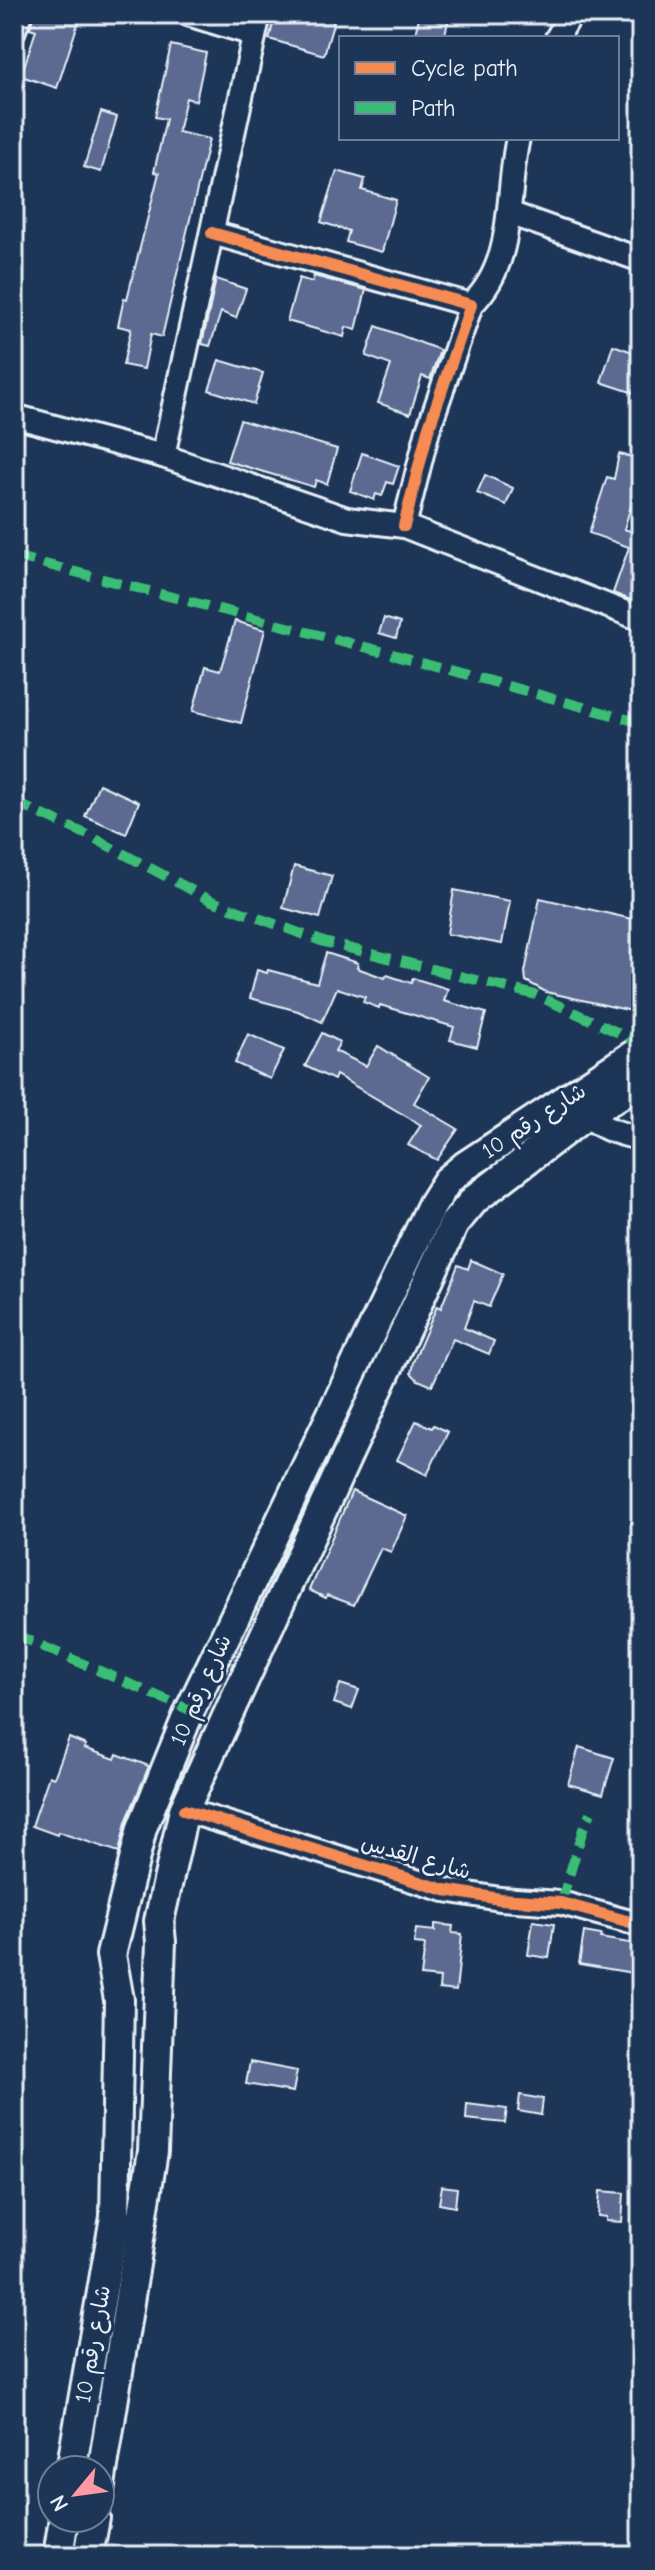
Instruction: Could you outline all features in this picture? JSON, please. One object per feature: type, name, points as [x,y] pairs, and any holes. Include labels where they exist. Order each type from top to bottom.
[{"type":"main road","name":"شارع رقم 10","points":[[74,2454],[115,2217],[119,2000],[111,1955],[142,1828],[190,1710],[432,1205],[447,1181],[641,1050]]},
{"type":"main road","name":"شارع رقم 10","points":[[105,2454],[153,2151],[161,1942],[159,1921],[184,1810],[454,1224],[475,1199],[587,1114],[641,1082]]},
{"type":"main road","points":[[58,2556],[61,2534]]},
{"type":"main road","points":[[88,2556],[92,2534]]},
{"type":"street","points":[[14,30],[20,14]]},
{"type":"street","points":[[163,456],[256,24],[188,14]]},
{"type":"street","points":[[558,36],[571,14]]},
{"type":"street","points":[[404,526],[428,430],[471,305],[486,290],[498,268],[509,213],[518,140]]},
{"type":"street","points":[[509,213],[641,260]]},
{"type":"street","points":[[212,233],[471,305]]},
{"type":"street","points":[[14,416],[163,456],[347,519],[404,526],[641,619]]},
{"type":"street","points":[[587,1114],[605,1128],[641,1139]]},
{"type":"street","name":"شارع القدس","points":[[184,1810],[445,1890],[500,1899],[561,1903],[641,1925]]},
{"type":"building","points":[[34,14],[81,14],[57,88],[21,76],[36,30],[30,28]]},
{"type":"building","points":[[276,14],[336,14],[324,55],[269,39]]},
{"type":"building","points":[[420,14],[450,14],[444,36],[415,34]]},
{"type":"building","points":[[171,45],[206,53],[196,101],[186,98],[178,132],[209,139],[162,337],[151,334],[144,369],[123,365],[131,329],[118,326],[159,173],[154,172],[166,119],[155,117]]},
{"type":"building","points":[[101,112],[117,117],[101,172],[84,167]]},
{"type":"building","points":[[337,171],[365,179],[362,190],[396,200],[382,252],[346,242],[349,231],[321,222]]},
{"type":"building","points":[[314,276],[366,290],[356,330],[346,327],[344,337],[287,321],[299,278],[312,282]]},
{"type":"building","points":[[216,279],[246,289],[236,318],[221,312],[210,346],[202,344]]},
{"type":"building","points":[[376,326],[440,350],[430,379],[422,376],[410,414],[378,403],[391,365],[366,356]]},
{"type":"building","points":[[613,345],[641,355],[641,371],[634,393],[601,382]]},
{"type":"building","points":[[219,360],[263,373],[254,404],[209,390]]},
{"type":"building","points":[[240,420],[337,449],[327,484],[316,480],[314,487],[227,461]]},
{"type":"building","points":[[362,453],[399,466],[393,484],[387,482],[382,496],[376,494],[374,500],[350,491]]},
{"type":"building","points":[[619,454],[641,459],[637,486],[624,529],[634,532],[641,520],[641,604],[613,593],[629,547],[589,533],[607,477],[614,479]]},
{"type":"building","points":[[485,475],[513,488],[506,505],[477,493]]},
{"type":"building","points":[[384,618],[400,623],[396,638],[379,633]]},
{"type":"building","points":[[235,621],[265,630],[241,723],[193,711],[205,667],[220,671]]},
{"type":"building","points":[[99,784],[139,802],[126,834],[85,816]]},
{"type":"building","points":[[294,866],[332,876],[320,918],[283,908]]},
{"type":"building","points":[[454,890],[510,901],[502,944],[447,934]]},
{"type":"building","points":[[540,898],[641,921],[641,1013],[546,992],[526,981],[525,972]]},
{"type":"building","points":[[326,953],[358,963],[357,968],[385,978],[387,975],[411,983],[413,978],[448,989],[444,1001],[486,1013],[477,1047],[450,1040],[454,1027],[380,1005],[379,1008],[363,1002],[365,997],[337,988],[322,1022],[298,1011],[250,998],[257,970],[317,983]]},
{"type":"building","points":[[322,1033],[340,1042],[335,1051],[366,1066],[378,1046],[429,1077],[414,1103],[458,1129],[437,1160],[408,1145],[421,1125],[336,1075],[334,1080],[305,1066]]},
{"type":"building","points":[[248,1034],[284,1050],[270,1079],[235,1063]]},
{"type":"building","points":[[471,1260],[503,1274],[489,1307],[474,1301],[464,1328],[494,1341],[489,1354],[453,1339],[432,1386],[411,1373],[413,1362],[437,1306],[441,1308],[458,1265],[468,1269]]},
{"type":"building","points":[[416,1421],[448,1432],[427,1475],[397,1460]]},
{"type":"building","points":[[352,1491],[407,1516],[391,1552],[381,1548],[354,1605],[309,1590]]},
{"type":"building","points":[[340,1684],[359,1690],[352,1709],[334,1703]]},
{"type":"building","points":[[69,1738],[86,1745],[84,1748],[115,1759],[117,1754],[149,1766],[126,1822],[119,1852],[32,1826],[49,1776],[54,1778]]},
{"type":"building","points":[[579,1747],[614,1758],[603,1794],[568,1784]]},
{"type":"building","points":[[533,1921],[554,1924],[549,1958],[528,1955]]},
{"type":"building","points":[[435,1924],[453,1926],[452,1933],[462,1934],[456,1991],[439,1989],[440,1978],[421,1976],[425,1945],[414,1944],[416,1929],[435,1931]]},
{"type":"building","points":[[584,1932],[641,1945],[639,1974],[579,1964]]},
{"type":"building","points":[[250,2062],[297,2071],[293,2092],[246,2084]]},
{"type":"building","points":[[520,2095],[543,2099],[541,2115],[518,2111]]},
{"type":"building","points":[[467,2104],[507,2109],[505,2123],[466,2119]]},
{"type":"building","points":[[442,2186],[457,2188],[455,2207],[439,2204]]},
{"type":"building","points":[[600,2191],[624,2193],[622,2222],[606,2221],[606,2217],[598,2216]]},
{"type":"marked path","points":[[14,556],[396,655],[641,723]]},
{"type":"marked path","points":[[14,802],[90,836],[212,901],[324,942],[536,995],[641,1043]]},
{"type":"marked path","points":[[14,1634],[190,1710]]},
{"type":"marked path","points":[[561,1903],[583,1829],[591,1813]]},
{"type":"cycle path","points":[[212,233],[471,305],[428,430],[404,526]]},
{"type":"cycle path","points":[[184,1810],[445,1890],[500,1899],[561,1903],[641,1925]]}]
